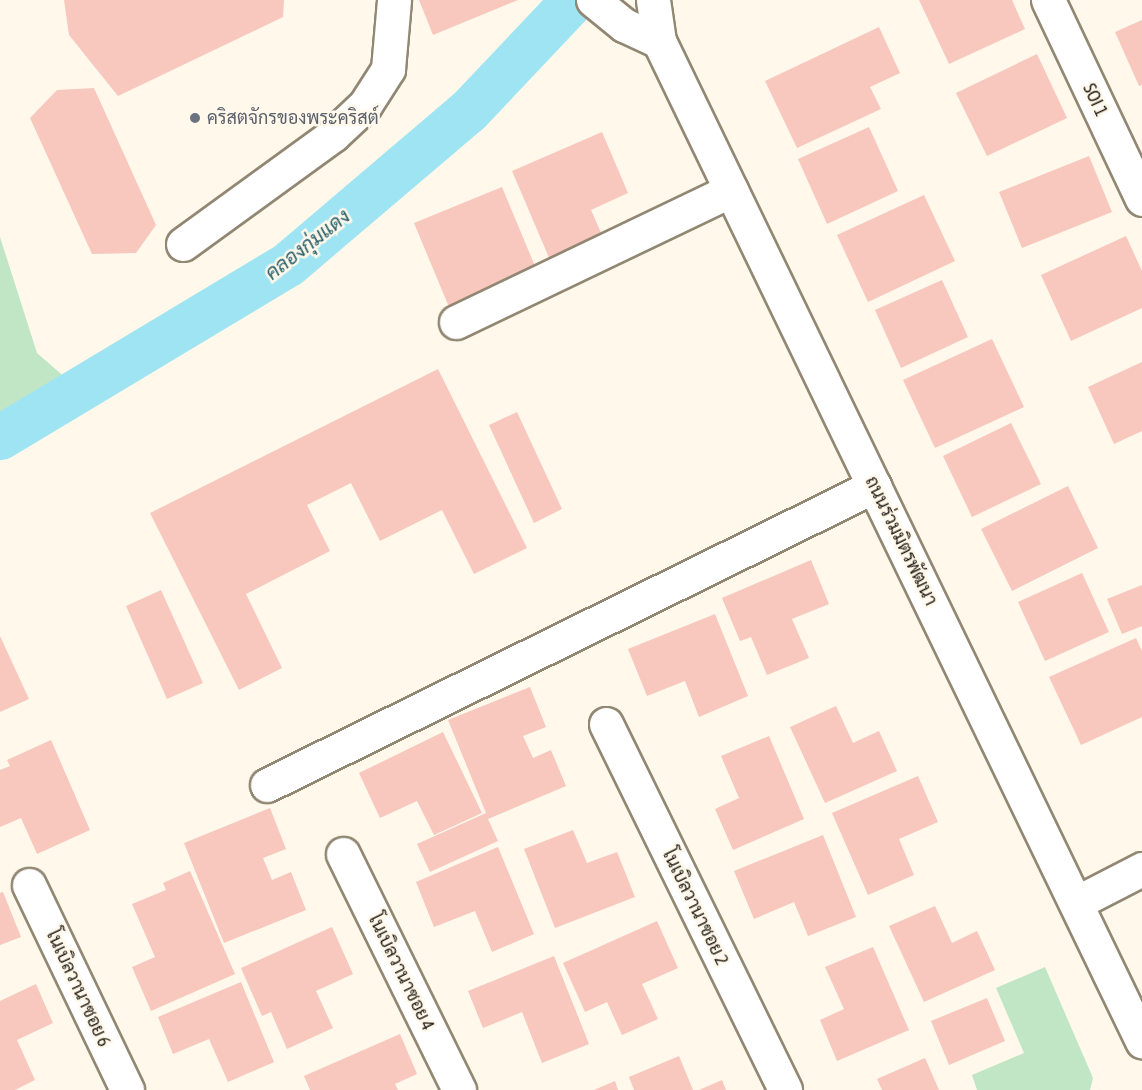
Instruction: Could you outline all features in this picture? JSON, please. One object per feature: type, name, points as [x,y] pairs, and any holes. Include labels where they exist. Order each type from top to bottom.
[{"type":"street","points":[[183,244],[333,135],[365,105],[388,69],[394,0]]},
{"type":"street","name":"ถนนร่วมมิตรพัฒนา","points":[[652,0],[659,41],[1142,1041]]},
{"type":"street","name":"SOI 1","points":[[1048,0],[1142,199]]},
{"type":"street","points":[[596,3],[624,24],[659,41]]},
{"type":"street","points":[[456,322],[731,190]]},
{"type":"street","points":[[267,785],[874,486]]},
{"type":"street","name":"โนเบิลวานาซอย 2","points":[[606,724],[784,1090]]},
{"type":"street","name":"โนเบิลวานาซอย 4","points":[[343,854],[459,1090]]},
{"type":"street","points":[[1076,903],[1142,869]]},
{"type":"street","name":"โนเบิลวานาซอย 6","points":[[29,885],[126,1090]]},
{"type":"green space","points":[[0,237],[37,353],[68,380],[0,420]]},
{"type":"green space","points":[[1045,967],[1093,1078],[1090,1090],[977,1090],[972,1075],[1024,1053],[996,988]]},
{"type":"building","points":[[64,0],[284,0],[283,17],[118,96],[69,35]]},
{"type":"building","points":[[419,0],[518,0],[433,35]]},
{"type":"building","points":[[919,0],[1012,0],[1025,29],[949,64]]},
{"type":"building","points":[[1142,20],[1142,85],[1139,86],[1115,32]]},
{"type":"building","points":[[879,27],[900,73],[870,87],[881,109],[797,148],[765,81]]},
{"type":"building","points":[[1037,54],[1067,118],[987,156],[956,93]]},
{"type":"building","points":[[94,88],[156,225],[136,253],[92,254],[30,118],[57,90]]},
{"type":"building","points":[[869,127],[898,191],[827,224],[798,159]]},
{"type":"building","points":[[602,132],[628,193],[591,210],[606,244],[553,267],[512,171]]},
{"type":"building","points":[[1089,156],[1112,212],[1022,248],[999,192]]},
{"type":"building","points":[[502,187],[537,271],[449,307],[414,223]]},
{"type":"building","points":[[924,195],[955,261],[868,302],[837,235]]},
{"type":"building","points":[[1126,236],[1142,271],[1142,308],[1071,341],[1041,275]]},
{"type":"building","points":[[942,280],[968,337],[901,368],[875,310]]},
{"type":"building","points":[[992,339],[1024,407],[935,448],[903,380]]},
{"type":"building","points":[[1142,362],[1142,431],[1114,444],[1088,387]]},
{"type":"building","points":[[438,369],[527,548],[474,574],[442,510],[380,541],[351,483],[307,505],[330,551],[246,594],[282,668],[239,690],[150,513]]},
{"type":"building","points":[[517,412],[562,509],[534,523],[489,425]]},
{"type":"building","points":[[1011,423],[1041,484],[972,517],[943,456]]},
{"type":"building","points":[[1068,486],[1098,548],[1012,591],[981,529]]},
{"type":"building","points":[[811,560],[829,604],[792,619],[809,658],[767,675],[751,637],[740,641],[722,598]]},
{"type":"building","points":[[1082,573],[1109,632],[1045,661],[1018,602]]},
{"type":"building","points":[[1142,585],[1142,626],[1122,634],[1107,599]]},
{"type":"building","points":[[161,590],[203,683],[167,699],[126,606]]},
{"type":"building","points":[[715,614],[748,696],[699,717],[685,681],[647,696],[628,649]]},
{"type":"building","points":[[0,636],[29,699],[0,712]]},
{"type":"building","points":[[1136,638],[1142,651],[1142,717],[1081,745],[1049,677]]},
{"type":"building","points":[[530,687],[546,727],[523,736],[533,758],[551,750],[566,786],[488,819],[498,841],[430,872],[417,844],[486,813],[448,720]]},
{"type":"building","points":[[836,706],[853,743],[879,731],[897,771],[825,803],[790,727]]},
{"type":"building","points":[[443,732],[482,813],[434,835],[417,801],[380,818],[359,773]]},
{"type":"building","points":[[769,736],[804,819],[733,850],[715,809],[739,798],[721,756]]},
{"type":"building","points":[[51,740],[90,830],[37,854],[21,818],[0,827],[0,770],[10,766],[7,760]]},
{"type":"building","points":[[918,776],[938,822],[899,839],[914,875],[868,895],[832,813]]},
{"type":"building","points":[[270,808],[286,849],[263,858],[272,880],[291,872],[306,910],[224,943],[184,843]]},
{"type":"building","points":[[573,830],[587,863],[617,852],[635,897],[555,928],[524,849]]},
{"type":"building","points":[[823,835],[856,917],[808,936],[794,902],[754,919],[734,871]]},
{"type":"building","points":[[498,847],[534,934],[492,952],[475,911],[434,927],[416,882]]},
{"type":"building","points":[[190,871],[235,974],[151,1011],[132,967],[155,957],[132,904],[166,890],[163,883]]},
{"type":"building","points":[[3,892],[21,937],[0,945],[0,893]]},
{"type":"building","points":[[935,906],[952,943],[977,931],[995,970],[924,1002],[889,926]]},
{"type":"building","points":[[657,921],[678,968],[642,984],[658,1019],[622,1035],[607,1002],[585,1012],[563,963]]},
{"type":"building","points":[[332,927],[353,974],[316,991],[333,1028],[287,1049],[271,1012],[262,1016],[241,968]]},
{"type":"building","points":[[873,947],[909,1030],[837,1061],[820,1020],[844,1009],[825,967]]},
{"type":"building","points":[[554,956],[589,1044],[542,1063],[522,1012],[483,1028],[468,991]]},
{"type":"building","points":[[241,982],[274,1062],[228,1082],[209,1039],[173,1054],[158,1017]]},
{"type":"building","points":[[36,984],[53,1023],[17,1040],[35,1080],[15,1090],[0,1090],[0,1001]]},
{"type":"building","points":[[987,998],[1005,1041],[949,1065],[931,1021]]},
{"type":"building","points":[[400,1034],[417,1074],[395,1084],[398,1090],[310,1090],[304,1076]]},
{"type":"building","points":[[679,1056],[693,1090],[634,1090],[629,1077]]},
{"type":"building","points":[[925,1058],[939,1090],[882,1090],[877,1079]]},
{"type":"building","points":[[722,1080],[726,1090],[699,1090]]},
{"type":"building","points":[[615,1081],[618,1090],[594,1090]]},
{"type":"waterway","name":"คลองกุ่มแดง","points":[[0,437],[288,264],[469,110],[573,0]]},
{"type":"place","name":"คริสตจักรของพระคริสต์","points":[[195,118]]}]
